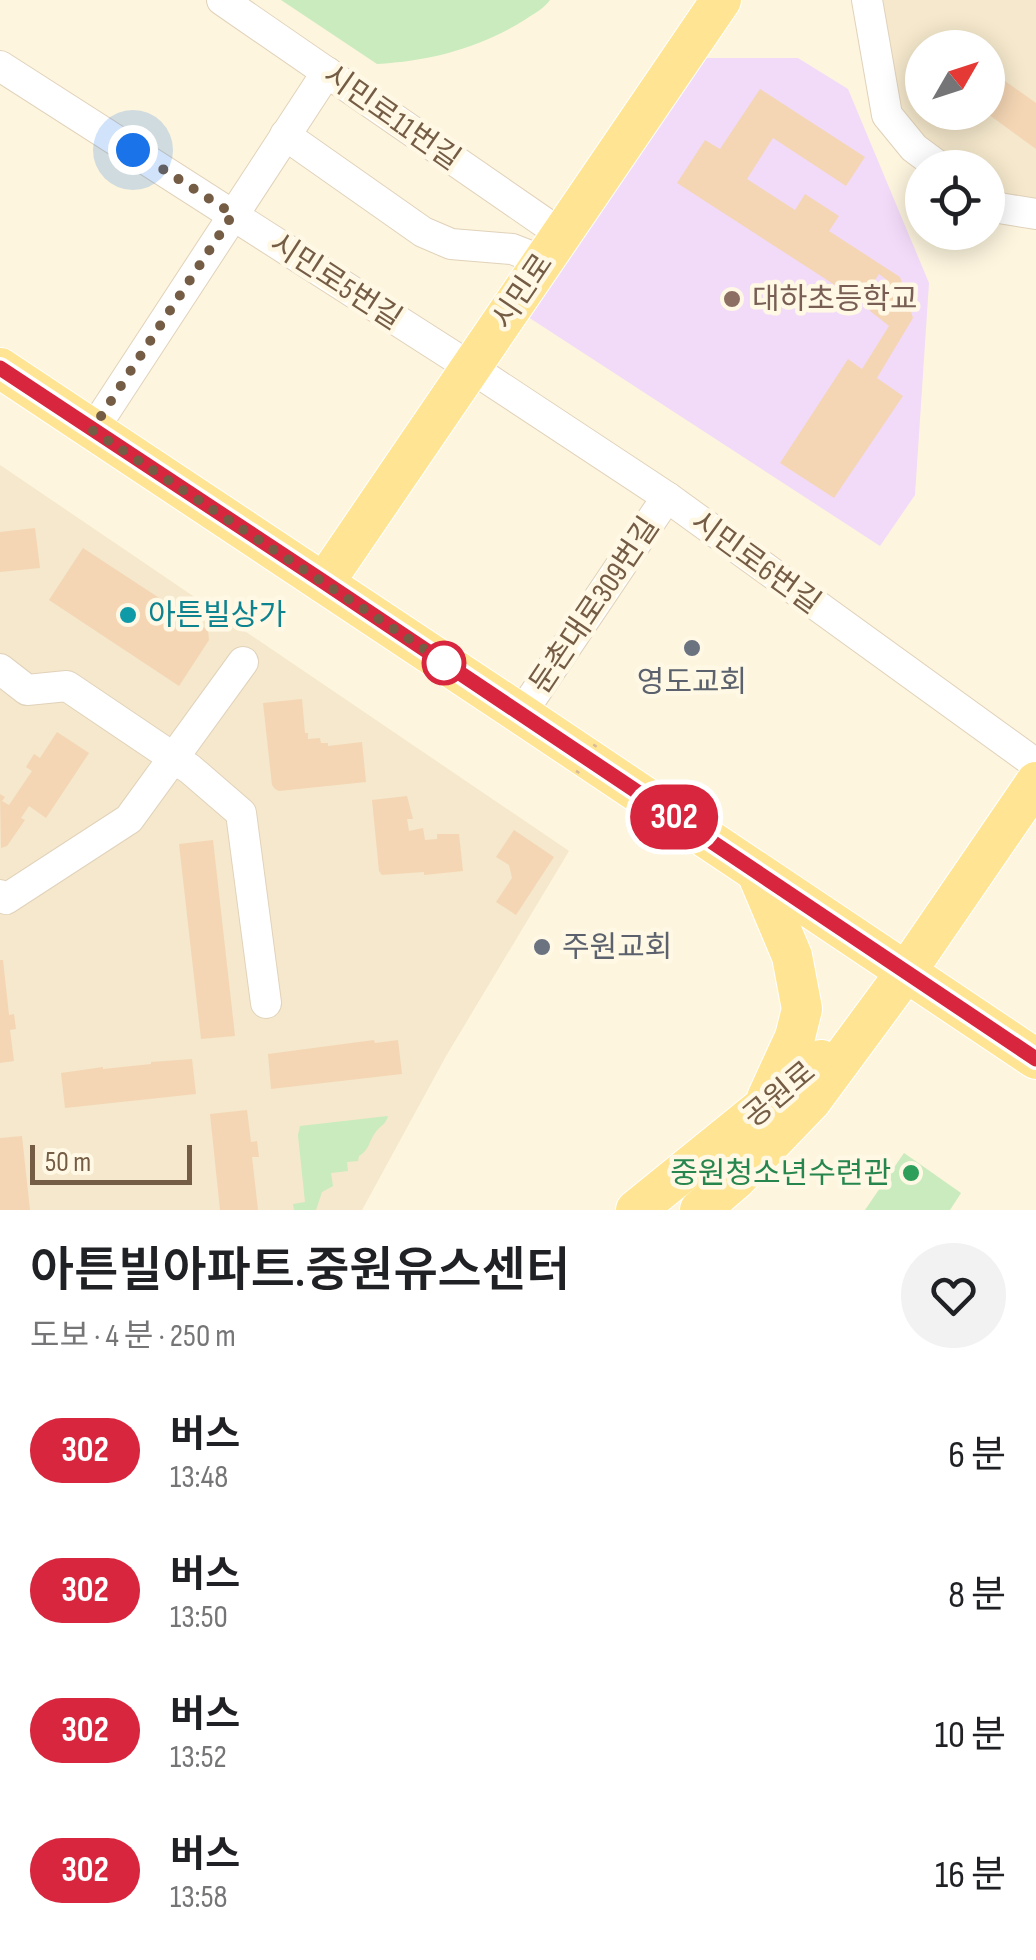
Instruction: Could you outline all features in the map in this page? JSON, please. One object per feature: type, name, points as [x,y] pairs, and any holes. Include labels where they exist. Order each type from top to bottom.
[{"type":"main road","name":"시민로","points":[[324,582],[721,0]]},
{"type":"main road","points":[[0,368],[1036,1059]]},
{"type":"main road","name":"공원로","points":[[700,1210],[812,1101],[1036,782]]},
{"type":"main road","points":[[757,872],[792,956],[802,1009],[795,1037],[762,1108]]},
{"type":"main road","name":"공원로","points":[[636,1210],[874,1016]]},
{"type":"street","name":"시민로11번길","points":[[222,0],[327,72],[552,247]]},
{"type":"street","points":[[867,0],[888,114],[917,150]]},
{"type":"street","name":"시민로5번길","points":[[0,66],[470,367]]},
{"type":"street","points":[[92,430],[327,72]]},
{"type":"street","points":[[285,135],[423,232],[451,244],[512,249],[552,247]]},
{"type":"street","points":[[1005,209],[1036,214]]},
{"type":"street","name":"시민로6번길","points":[[470,367],[667,497],[1036,764]]},
{"type":"street","name":"둔촌대로309번길","points":[[521,714],[667,497]]},
{"type":"street","points":[[0,895],[6,899],[128,819],[244,662]]},
{"type":"street","points":[[0,670],[27,690],[67,686],[190,769],[241,813],[266,1003]]},
{"type":"path","points":[[577,773],[596,744]]},
{"type":"shaded area","points":[[872,0],[1036,0],[1036,207],[1005,198],[1005,150],[934,150],[913,130],[1005,130],[1005,30],[905,30],[905,122],[894,112]]},
{"type":"shaded area","name":"대하초등학교","points":[[700,58],[798,58],[848,89],[905,226],[905,250],[915,250],[929,283],[915,495],[880,546],[525,315]]},
{"type":"shaded area","points":[[0,465],[569,851],[446,1056],[362,1210],[0,1210]]},
{"type":"green space","points":[[281,0],[550,0],[509,29],[473,45],[416,60],[377,64]]},
{"type":"green space","points":[[388,1116],[358,1161],[347,1162],[348,1171],[331,1173],[333,1186],[322,1192],[316,1210],[294,1210],[293,1204],[305,1202],[300,1126]]},
{"type":"green space","name":"중원청소년수련관","points":[[904,1153],[961,1193],[950,1210],[865,1210]]},
{"type":"building","points":[[1005,81],[1036,103],[1036,149],[1005,126]]},
{"type":"building","name":"대하초등학교","points":[[760,89],[865,157],[846,186],[773,138],[747,179],[795,210],[805,194],[839,216],[829,231],[900,277],[913,318],[877,378],[903,396],[834,498],[780,463],[848,359],[862,369],[889,326],[870,311],[887,280],[879,274],[861,302],[677,183],[705,140],[720,149]]},
{"type":"building","points":[[35,528],[40,568],[0,572],[0,532]]},
{"type":"building","name":"아튼빌상가","points":[[83,548],[208,630],[209,640],[179,686],[49,600]]},
{"type":"building","points":[[302,699],[308,739],[320,738],[328,746],[362,742],[366,782],[275,789],[263,703]]},
{"type":"building","points":[[57,732],[89,753],[46,818],[29,806],[21,818],[25,820],[7,846],[1,848],[0,794],[9,805],[32,771],[26,767],[34,754],[40,758]]},
{"type":"building","points":[[407,796],[413,819],[407,819],[409,831],[423,828],[425,840],[437,839],[437,834],[459,834],[463,871],[382,875],[379,871],[372,800]]},
{"type":"building","points":[[514,830],[554,857],[516,915],[496,902],[512,878],[509,865],[496,857]]},
{"type":"building","points":[[213,840],[235,1036],[201,1039],[179,844]]},
{"type":"building","points":[[0,960],[9,1015],[14,1014],[16,1029],[10,1030],[14,1061],[0,1063]]},
{"type":"building","points":[[398,1040],[402,1074],[271,1089],[268,1054]]},
{"type":"building","points":[[192,1059],[196,1094],[65,1108],[61,1073]]},
{"type":"building","points":[[247,1110],[251,1142],[257,1141],[259,1157],[252,1157],[258,1210],[220,1210],[210,1114]]},
{"type":"building","points":[[22,1136],[30,1210],[0,1210],[0,1138]]},
{"type":"bus line","name":"302","points":[[0,368],[1036,1059]]},
{"type":"place","name":"대하초등학교","points":[[732,299]]},
{"type":"place","name":"아튼빌상가","points":[[128,615]]},
{"type":"place","name":"영도교회","points":[[692,648]]},
{"type":"place","name":"주원교회","points":[[542,947]]},
{"type":"place","name":"중원청소년수련관","points":[[911,1173]]},
{"type":"route","points":[[133,150],[233,214],[92,430],[456,670],[444,663]]}]
